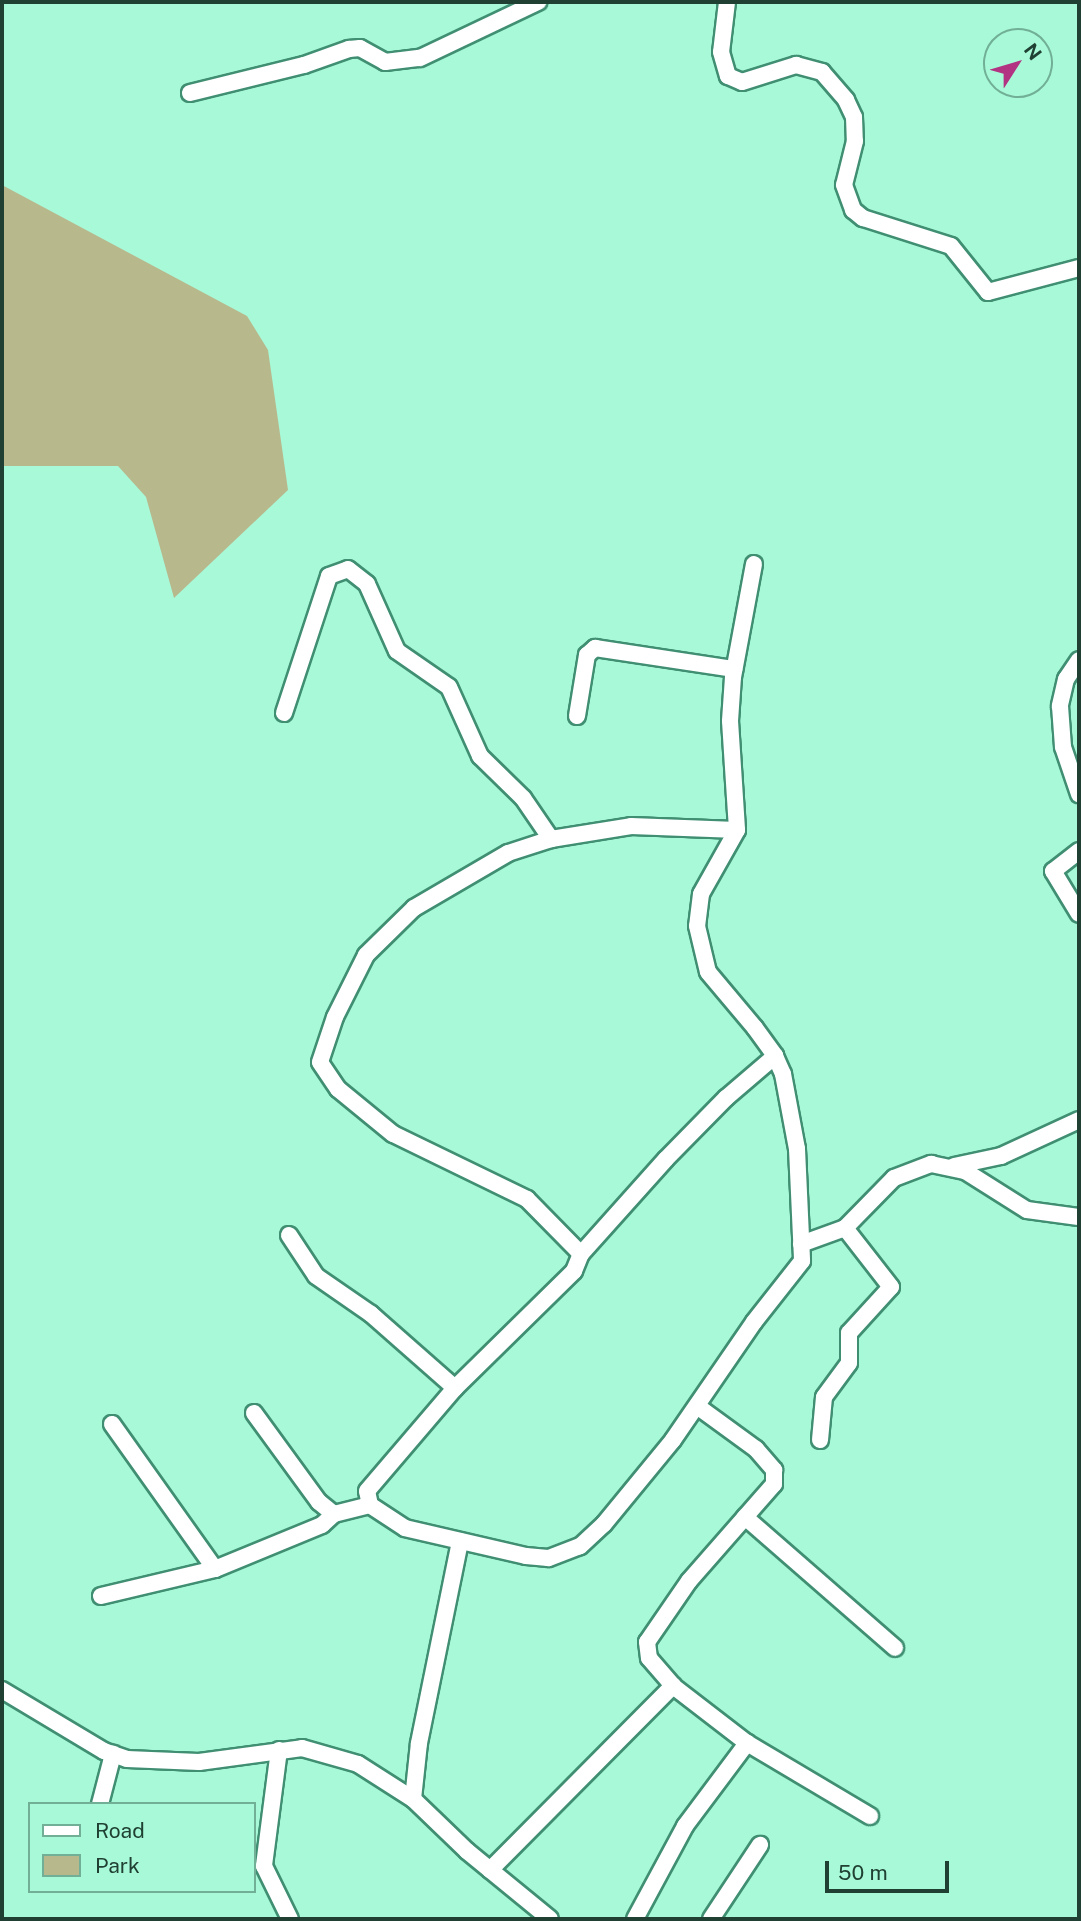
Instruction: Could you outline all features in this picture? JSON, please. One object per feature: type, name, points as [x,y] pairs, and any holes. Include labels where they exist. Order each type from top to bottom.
[{"type":"street","points":[[190,93],[304,65],[348,49],[360,48],[385,62],[420,58],[538,2]]},
{"type":"street","points":[[727,2],[720,52],[728,76],[742,82],[796,65],[822,72],[845,100],[853,117],[855,141],[844,185],[853,209],[863,218],[951,246],[988,292],[1079,268]]},
{"type":"street","points":[[754,564],[734,669],[730,721],[737,830],[701,894],[697,926],[708,972],[775,1056],[783,1074],[797,1149],[802,1261],[697,1406],[604,1524],[580,1546],[548,1558],[460,1541],[405,1528],[370,1505],[367,1491],[455,1388],[574,1271],[582,1254],[692,1132],[775,1056]]},
{"type":"street","points":[[284,713],[329,576],[348,569],[367,584],[397,651],[449,687],[480,756],[536,813],[551,839]]},
{"type":"street","points":[[577,716],[587,655],[595,648],[734,669]]},
{"type":"street","points":[[1079,660],[1066,679],[1060,706],[1063,747],[1079,791]]},
{"type":"street","points":[[582,1254],[527,1199],[440,1153],[393,1134],[338,1089],[320,1062],[335,1017],[366,955],[414,908],[508,853],[551,839],[652,824],[737,830]]},
{"type":"street","points":[[1079,851],[1053,871],[1079,914]]},
{"type":"street","points":[[801,1244],[845,1228],[894,1178],[931,1164],[952,1167],[1001,1156],[1079,1120]]},
{"type":"street","points":[[952,1167],[1027,1210],[1079,1217]]},
{"type":"street","points":[[820,1440],[824,1397],[849,1363],[849,1333],[891,1287],[845,1228]]},
{"type":"street","points":[[289,1235],[316,1276],[370,1314],[455,1388]]},
{"type":"street","points":[[697,1406],[756,1449],[774,1470],[774,1484],[689,1581],[647,1642],[656,1670],[747,1743],[870,1816]]},
{"type":"street","points":[[254,1413],[319,1502],[334,1514]]},
{"type":"street","points":[[112,1424],[215,1569]]},
{"type":"street","points":[[101,1596],[215,1569],[322,1525],[334,1514],[370,1505]]},
{"type":"street","points":[[746,1517],[895,1648]]},
{"type":"street","points":[[413,1799],[419,1743],[460,1541]]},
{"type":"street","points":[[490,1870],[673,1686]]},
{"type":"street","points":[[2,1689],[113,1754],[143,1761],[199,1762],[279,1750],[323,1752],[358,1763],[413,1799],[490,1870],[550,1919]]},
{"type":"street","points":[[635,1919],[685,1826],[747,1743]]},
{"type":"street","points":[[279,1750],[264,1866],[290,1919]]},
{"type":"street","points":[[101,1802],[113,1754]]},
{"type":"street","points":[[711,1919],[760,1845]]},
{"type":"green space","points":[[2,185],[247,316],[268,350],[288,490],[174,598],[146,497],[118,466],[2,466]]}]
